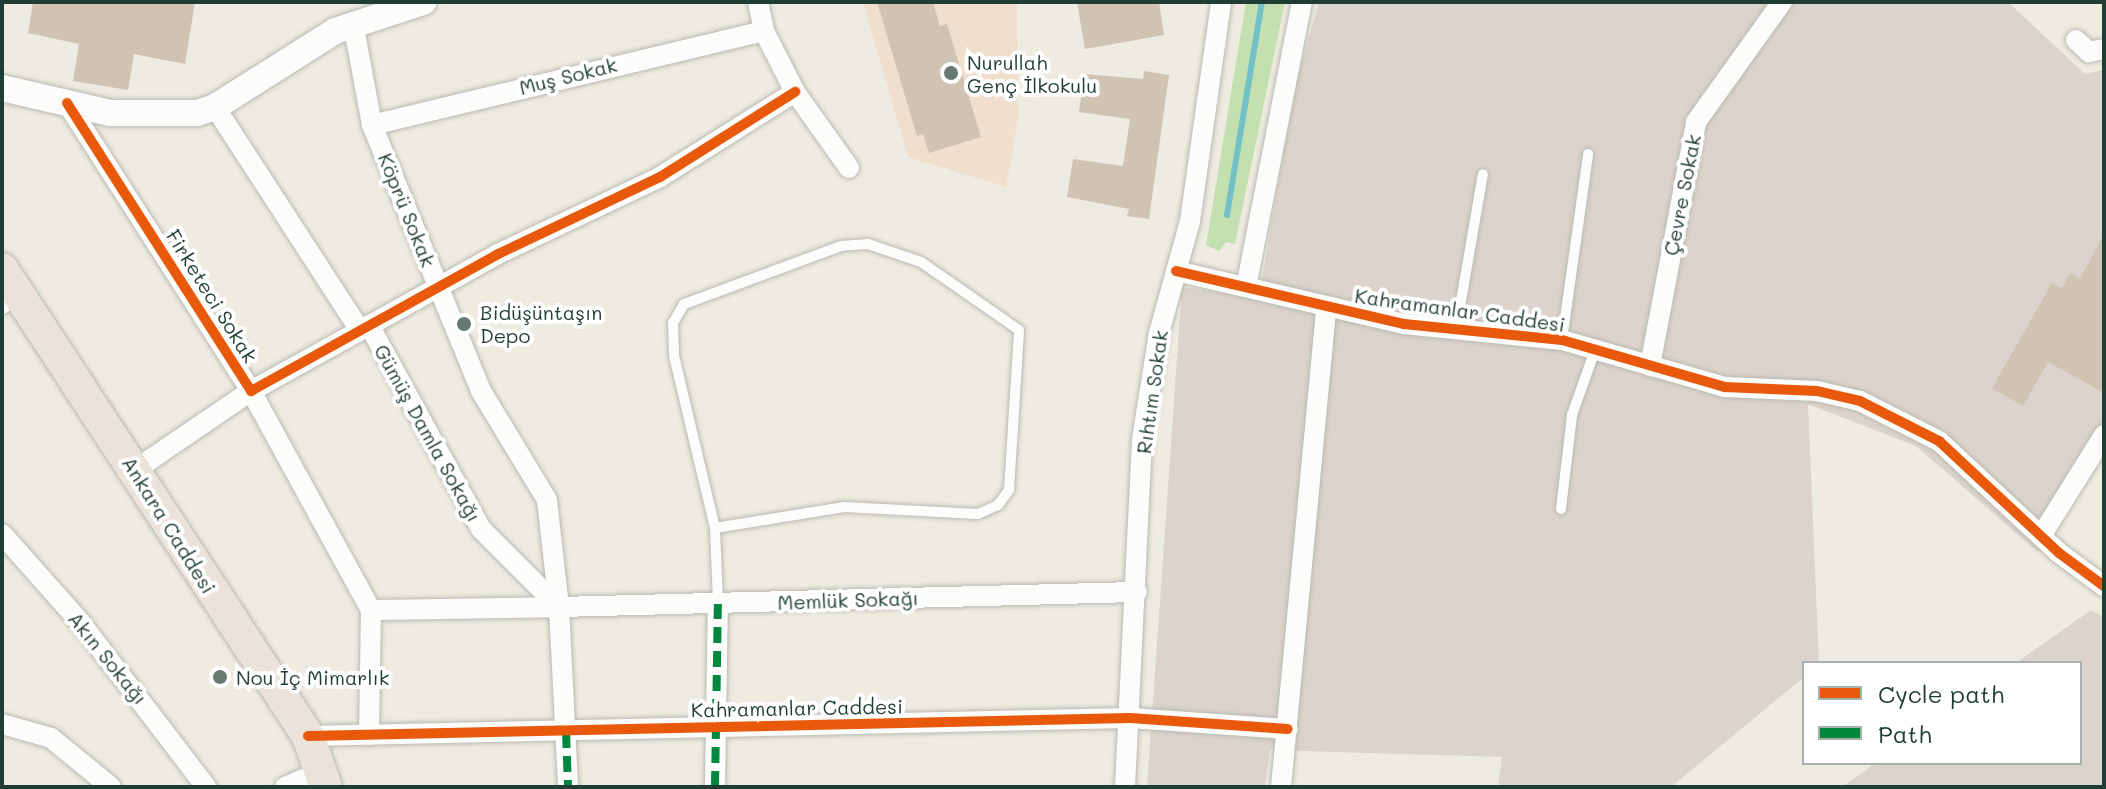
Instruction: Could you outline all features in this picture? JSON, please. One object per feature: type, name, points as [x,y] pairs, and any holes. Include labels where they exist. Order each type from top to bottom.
[{"type":"main road","name":"Ankara Caddesi","points":[[2,269],[135,470],[298,740],[305,785]]},
{"type":"main road","name":"Ankara Caddesi","points":[[2,303],[298,740]]},
{"type":"street","points":[[2,88],[110,113],[197,113],[215,107],[302,47],[335,31],[354,28],[423,2]]},
{"type":"street","points":[[758,2],[764,31],[795,92],[849,168]]},
{"type":"street","name":"Rıhtım Sokak","points":[[1125,787],[1137,592],[1142,439],[1159,333],[1190,221],[1221,2]]},
{"type":"street","points":[[1246,287],[1302,2]]},
{"type":"street","name":"Çevre Sokak","points":[[1650,366],[1696,122],[1782,2]]},
{"type":"street","name":"Köprü Sokak","points":[[354,28],[372,125],[438,287],[481,391],[547,500],[559,607],[568,787]]},
{"type":"street","name":"Muş Sokak","points":[[372,125],[764,31]]},
{"type":"street","points":[[2076,40],[2089,52],[2104,49]]},
{"type":"street","name":"Firketeci Sokak","points":[[67,103],[251,391],[498,254],[660,177],[795,92]]},
{"type":"street","name":"Gümüş Damla Sokağı","points":[[215,107],[364,328],[481,529],[559,607]]},
{"type":"street","name":"Kahramanlar Caddesi","points":[[1176,271],[1326,309],[1456,330],[1562,340],[1725,387],[1817,391],[1902,418],[1939,441],[2041,536],[2104,586]]},
{"type":"street","name":"Kahramanlar Caddesi","points":[[298,740],[369,735],[1130,718],[1288,729],[1326,309]]},
{"type":"street","points":[[135,470],[251,391],[371,610],[369,735]]},
{"type":"street","points":[[2041,536],[2104,435]]},
{"type":"street","name":"Akın Sokağı","points":[[2,534],[89,633],[206,787]]},
{"type":"street","name":"Memlük Sokağı","points":[[371,610],[1137,592]]},
{"type":"street","points":[[715,787],[718,604]]},
{"type":"street","points":[[2,724],[51,738],[111,787]]},
{"type":"street","points":[[1281,787],[1288,729]]},
{"type":"lane","points":[[1562,340],[1588,154]]},
{"type":"lane","points":[[1456,330],[1483,174]]},
{"type":"lane","points":[[715,528],[844,507],[978,514],[998,505],[1009,490],[1019,330],[921,262],[868,244],[841,246],[684,304],[673,323],[674,356],[715,528],[718,604]]},
{"type":"lane","points":[[1561,509],[1572,415],[1595,350]]},
{"type":"shaded area","name":"Nurullah Genç İlkokulu","points":[[863,2],[1017,2],[1018,119],[1006,187],[908,157]]},
{"type":"shaded area","points":[[1319,2],[2008,2],[2085,74],[2104,70],[2104,422],[2047,515],[2060,550],[2037,551],[1916,446],[1808,404],[1819,661],[1802,661],[1802,679],[1671,787],[1498,787],[1502,757],[1270,750],[1265,787],[1147,787],[1182,287],[1259,298],[1293,94]]},
{"type":"shaded area","points":[[2091,610],[2104,617],[2104,787],[1842,787],[1873,765],[2082,765],[2082,661],[2019,661]]},
{"type":"green space","points":[[1246,2],[1285,2],[1235,244],[1226,242],[1219,251],[1206,245]]},
{"type":"building","points":[[33,2],[195,2],[185,64],[134,54],[128,90],[73,81],[79,44],[28,33]]},
{"type":"building","points":[[877,2],[933,2],[940,26],[947,24],[981,137],[929,153],[923,134],[917,136]]},
{"type":"building","points":[[1077,2],[1159,2],[1164,35],[1085,49]]},
{"type":"building","points":[[1144,71],[1169,75],[1149,219],[1127,216],[1129,209],[1067,197],[1073,159],[1123,166],[1130,119],[1079,112],[1084,74],[1143,79]]},
{"type":"building","points":[[2104,234],[2104,393],[2048,362],[2023,406],[1992,388],[2052,283],[2062,288],[2070,273],[2080,279]]},
{"type":"waterway","points":[[1227,215],[1262,2]]},
{"type":"marked path","points":[[715,787],[718,604]]},
{"type":"marked path","points":[[566,732],[568,787]]},
{"type":"cycle path","points":[[67,103],[251,391],[498,254],[660,177],[795,92]]},
{"type":"cycle path","points":[[1176,271],[1404,324],[1562,340],[1725,387],[1817,391],[1860,401],[1939,441],[2059,553],[2104,586]]},
{"type":"cycle path","points":[[308,736],[1130,718],[1288,729]]},
{"type":"place","name":"Nurullah Genç İlkokulu","points":[[951,73]]},
{"type":"place","name":"Bidüşüntaşın Depo","points":[[464,324]]},
{"type":"place","name":"Nou İç Mimarlık","points":[[220,677]]}]
